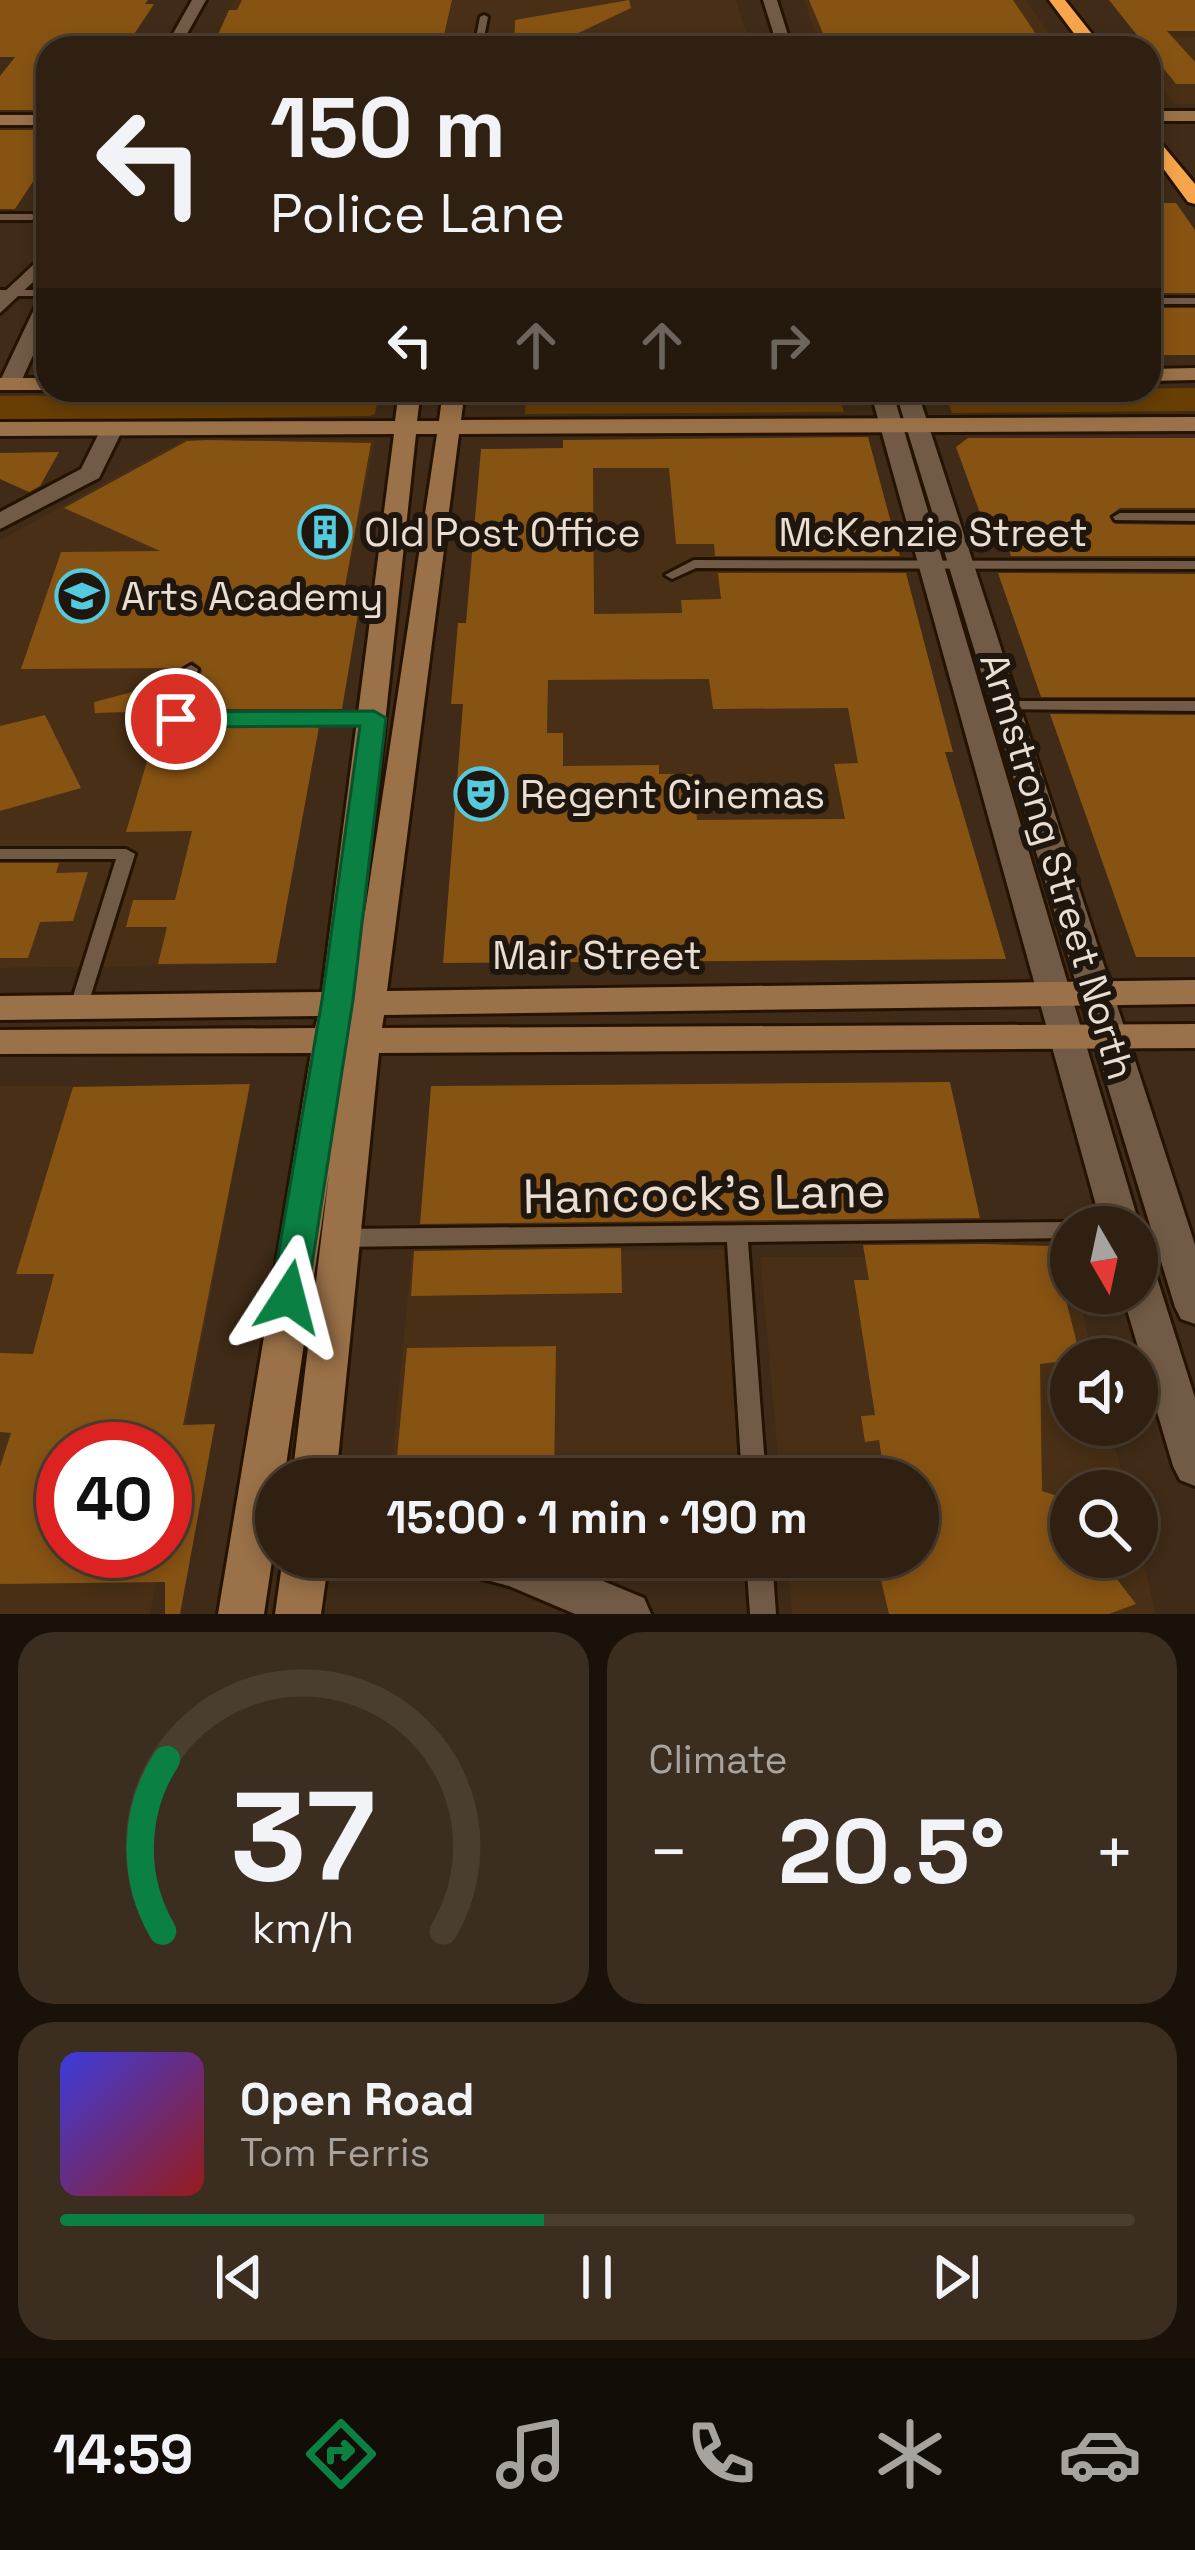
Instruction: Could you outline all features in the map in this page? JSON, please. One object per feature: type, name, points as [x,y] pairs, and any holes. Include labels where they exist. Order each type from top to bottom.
[{"type":"highway","points":[[1057,0],[1085,36]]},
{"type":"highway","points":[[1161,132],[1195,170]]},
{"type":"highway","points":[[1161,151],[1195,198]]},
{"type":"street","points":[[179,36],[199,0]]},
{"type":"street","points":[[770,0],[781,36]]},
{"type":"street","points":[[1161,117],[1195,116]]},
{"type":"street","points":[[0,120],[36,120]]},
{"type":"street","points":[[5,297],[36,268]]},
{"type":"street","points":[[36,321],[4,384],[36,384]]},
{"type":"street","points":[[1161,375],[1195,374]]},
{"type":"street","points":[[316,1458],[338,1238],[374,718],[408,402]]},
{"type":"street","points":[[241,1614],[351,1019],[452,402]]},
{"type":"street","points":[[889,402],[904,426]]},
{"type":"street","points":[[904,426],[905,402]]},
{"type":"street","points":[[0,429],[1195,424]]},
{"type":"street","name":"Armstrong Street North","points":[[904,426],[930,564],[1115,1206]]},
{"type":"street","name":"Armstrong Street North","points":[[904,426],[963,565],[1010,706],[1111,1036],[1148,1206]]},
{"type":"street","points":[[0,522],[91,472],[112,429]]},
{"type":"street","points":[[971,706],[1010,706]]},
{"type":"street","name":"Mair Street","points":[[0,1042],[351,1019],[1195,992]]},
{"type":"street","name":"Mair Street","points":[[0,1008],[80,1006],[351,1019],[1195,1036]]},
{"type":"street","name":"Armstrong Street North","points":[[1158,1237],[1195,1307]]},
{"type":"street","points":[[1148,1314],[1195,1466]]},
{"type":"street","points":[[249,1559],[255,1559]]},
{"type":"street","points":[[298,1614],[303,1578]]},
{"type":"street","points":[[543,1578],[628,1614]]},
{"type":"lane","points":[[480,36],[484,16]]},
{"type":"lane","points":[[0,217],[32,217]]},
{"type":"lane","points":[[5,297],[36,297]]},
{"type":"lane","points":[[1161,301],[1195,301]]},
{"type":"lane","points":[[1120,517],[1195,517]]},
{"type":"lane","name":"McKenzie Street","points":[[672,575],[694,565],[1195,565]]},
{"type":"lane","points":[[190,669],[176,719],[374,718]]},
{"type":"lane","points":[[1010,706],[1195,706]]},
{"type":"lane","points":[[0,854],[126,854],[80,1006]]},
{"type":"lane","name":"Hancock's Lane","points":[[338,1238],[1050,1230]]},
{"type":"lane","points":[[737,1233],[753,1458]]},
{"type":"lane","points":[[760,1578],[763,1614]]},
{"type":"shaded area","points":[[234,0],[736,0],[747,36],[217,36]]},
{"type":"shaded area","points":[[804,0],[1026,0],[1051,36],[816,36]]},
{"type":"shaded area","points":[[1161,37],[1195,37],[1195,104],[1174,104],[1161,87]]},
{"type":"shaded area","points":[[1161,388],[1195,388],[1195,411],[952,413],[948,402],[1161,402]]},
{"type":"shaded area","points":[[0,396],[36,396],[36,402],[377,402],[375,414],[369,416],[0,421]]},
{"type":"shaded area","points":[[526,402],[841,402],[844,412],[525,414]]},
{"type":"shaded area","points":[[183,440],[375,440],[268,964],[0,968],[0,540]]},
{"type":"shaded area","points":[[858,448],[982,954],[448,959],[487,449]]},
{"type":"shaded area","points":[[238,1085],[249,1092],[186,1422],[36,1422],[36,1578],[157,1578],[150,1614],[0,1614],[0,1086]]},
{"type":"shaded area","points":[[724,1250],[739,1458],[392,1458],[412,1251]]},
{"type":"shaded area","points":[[1050,1256],[1050,1314],[1083,1314],[1089,1338],[1050,1338],[1050,1446],[1115,1446],[1121,1470],[1050,1470],[1050,1578],[1147,1578],[1156,1614],[792,1614],[789,1578],[939,1578],[939,1458],[778,1458],[760,1257]]},
{"type":"building","points":[[0,0],[148,0],[145,4],[154,4],[133,36],[36,36],[36,110],[0,110],[0,76],[15,57],[0,57]]},
{"type":"building","points":[[242,0],[452,0],[444,36],[217,36],[229,10],[237,10]]},
{"type":"building","points":[[629,0],[631,8],[572,36],[514,36],[515,20]]},
{"type":"building","points":[[809,0],[1013,0],[1037,36],[824,36]]},
{"type":"building","points":[[1109,0],[1195,0],[1195,31],[1167,31],[1195,62],[1195,84],[1176,84],[1161,65],[1161,36],[1138,36]]},
{"type":"building","points":[[0,130],[36,130],[36,177],[15,209],[0,209]]},
{"type":"building","points":[[1161,203],[1176,203],[1195,230],[1195,293],[1161,293]]},
{"type":"building","points":[[1161,308],[1195,308],[1195,355],[1161,355]]},
{"type":"building","points":[[868,437],[900,556],[715,556],[714,544],[676,544],[669,468],[593,468],[594,614],[682,613],[681,600],[721,599],[718,573],[906,573],[953,752],[945,752],[1006,959],[443,963],[463,704],[451,704],[458,623],[466,623],[481,449],[563,448],[563,440]],"holes":[[[709,679],[713,709],[848,708],[858,763],[834,764],[845,819],[697,820],[693,774],[659,774],[659,765],[563,766],[563,733],[547,733],[548,680]]]},
{"type":"building","points":[[968,438],[1195,438],[1195,508],[1120,508],[1109,516],[1115,524],[1195,525],[1195,556],[1011,556],[997,516],[981,516],[956,447]]},
{"type":"building","points":[[187,441],[371,443],[340,614],[358,614],[342,709],[191,709],[202,670],[193,661],[180,668],[21,669],[61,552],[160,551],[64,508]]},
{"type":"building","points":[[59,452],[40,486],[29,492],[0,479],[0,453]]},
{"type":"building","points":[[998,573],[1195,574],[1195,697],[1041,697]]},
{"type":"building","points":[[175,681],[164,718],[171,727],[319,727],[276,963],[158,964],[167,927],[126,927],[133,900],[175,900],[192,831],[126,832],[162,711],[95,713],[94,702]]},
{"type":"building","points":[[1050,714],[1195,715],[1195,957],[1136,957]]},
{"type":"building","points":[[45,715],[81,788],[0,811],[0,726]]},
{"type":"building","points":[[0,863],[59,863],[56,873],[88,872],[73,921],[40,922],[28,958],[0,958]]},
{"type":"building","points":[[950,1082],[980,1218],[420,1224],[431,1086]]},
{"type":"building","points":[[250,1084],[184,1422],[36,1422],[36,1578],[187,1578],[180,1614],[165,1614],[165,1582],[0,1584],[0,1467],[11,1433],[0,1432],[0,1353],[33,1354],[54,1274],[16,1274],[73,1087]]},
{"type":"building","points":[[863,1245],[1050,1246],[1050,1314],[1069,1314],[1076,1338],[1050,1338],[1050,1363],[1040,1364],[1042,1491],[1050,1494],[1050,1578],[1116,1578],[1136,1604],[1109,1614],[889,1614],[881,1578],[939,1578],[939,1458],[882,1458],[879,1440],[865,1442],[861,1416],[875,1415],[854,1280],[869,1280]]},
{"type":"building","points":[[621,1248],[622,1293],[411,1296],[414,1251]]},
{"type":"building","points":[[556,1346],[554,1458],[397,1458],[407,1348]]},
{"type":"building","points":[[215,1424],[192,1549],[192,1425]]},
{"type":"place","name":"Old Post Office","points":[[325,532]]},
{"type":"place","name":"Arts Academy","points":[[82,596]]},
{"type":"place","name":"Regent Cinemas","points":[[481,794]]},
{"type":"route","points":[[176,719],[374,718],[337,1000],[289,1297]]}]
